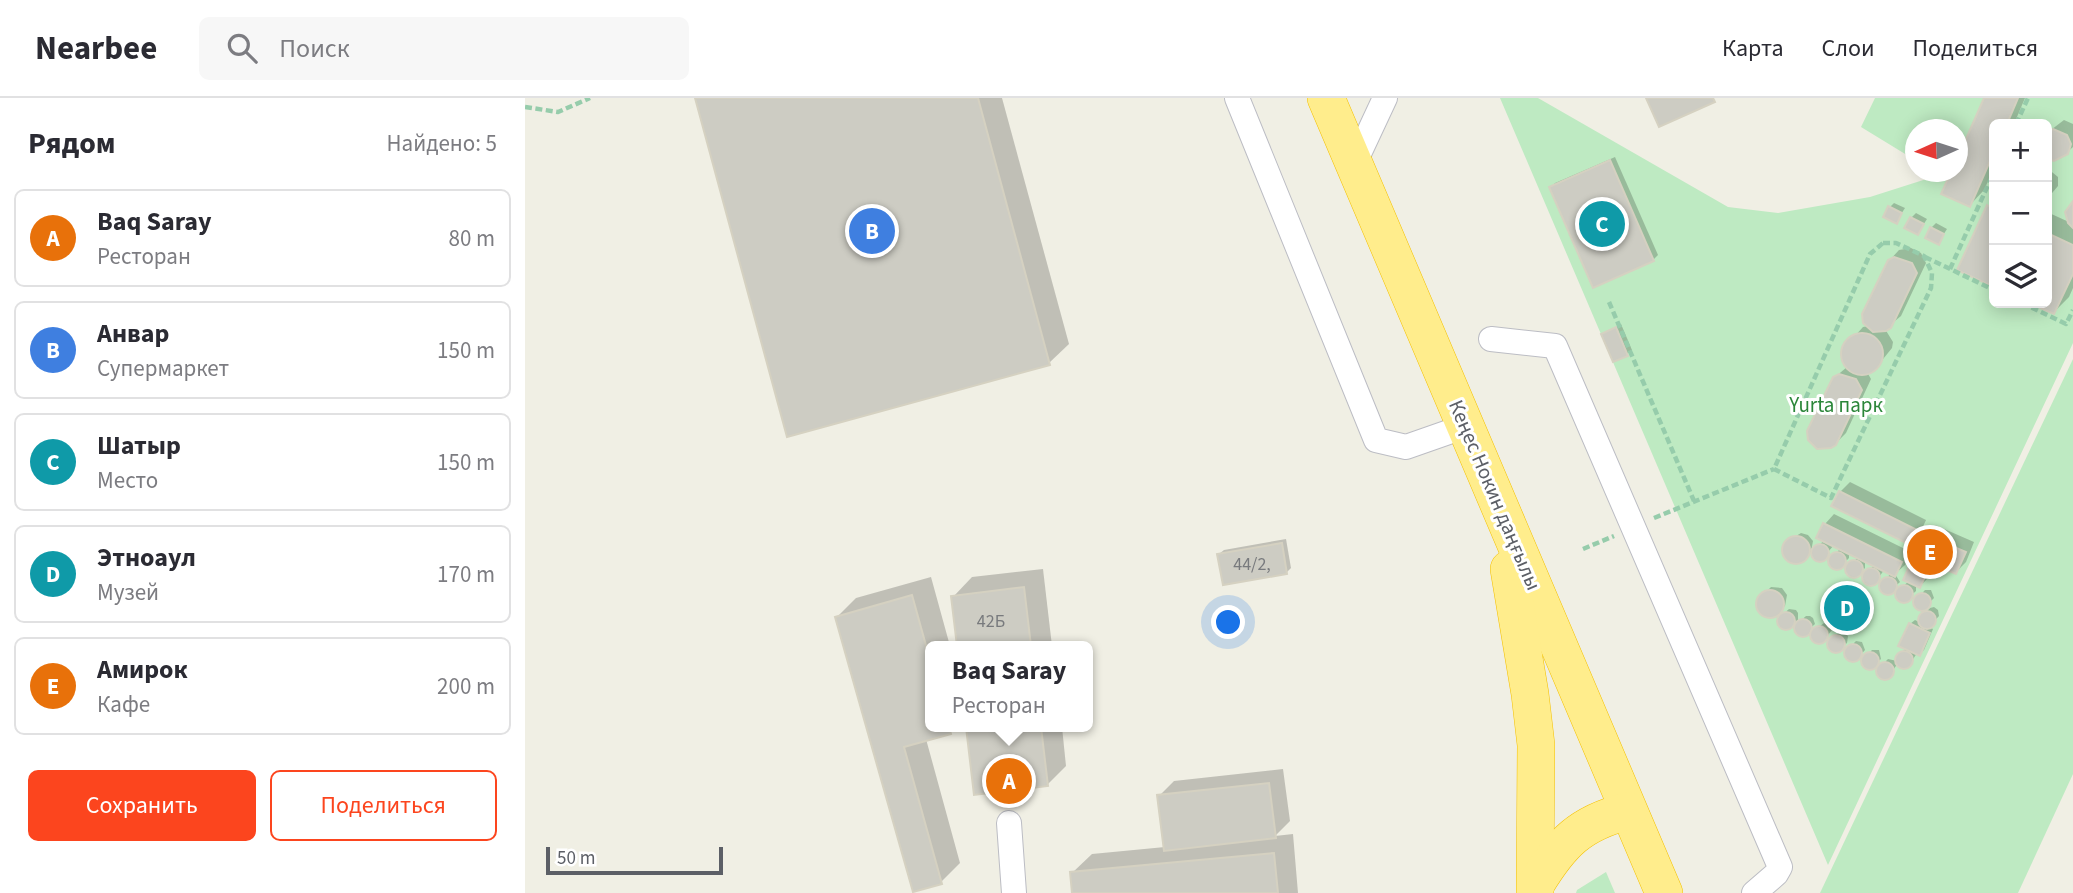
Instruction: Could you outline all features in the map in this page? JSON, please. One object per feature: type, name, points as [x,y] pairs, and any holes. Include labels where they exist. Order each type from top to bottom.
[{"type":"highway","name":"Кеңес Нокин даңғылы","points":[[1326,98],[1664,893]]},
{"type":"highway","points":[[1495,496],[1518,613],[1536,746],[1535,888]]},
{"type":"highway","points":[[1535,888],[1553,856],[1576,832],[1604,817],[1628,811]]},
{"type":"lane","points":[[1237,98],[1376,440],[1406,447],[1466,426]]},
{"type":"lane","points":[[1357,170],[1356,160],[1385,98]]},
{"type":"lane","points":[[1491,339],[1555,346],[1780,867],[1776,874],[1754,893]]},
{"type":"lane","points":[[1009,823],[1014,893]]},
{"type":"path","points":[[525,107],[558,112],[590,98]]},
{"type":"path","points":[[2018,119],[2028,98]]},
{"type":"path","points":[[1950,269],[1989,182]]},
{"type":"path","points":[[1583,549],[1774,469],[1870,254],[1883,243],[1896,243],[1989,288]]},
{"type":"path","points":[[1774,469],[1831,498],[1931,288],[1932,273],[1924,256]]},
{"type":"path","points":[[1609,302],[1694,501]]},
{"type":"path","points":[[2032,308],[2066,324],[2073,310]]},
{"type":"green space","name":"Yurta парк","points":[[1500,98],[1538,98],[1728,207],[1778,213],[1870,197],[1917,182],[1968,182],[1968,119],[1905,119],[1905,154],[1861,127],[1875,98],[2073,98],[2073,343],[1828,865]]},
{"type":"green space","points":[[2073,359],[2073,774],[2018,893],[1820,893]]},
{"type":"green space","points":[[1606,872],[1615,893],[1576,893],[1577,890]]},
{"type":"building","points":[[695,98],[978,98],[1050,365],[787,437]]},
{"type":"building","points":[[1646,98],[1713,98],[1715,102],[1659,127]]},
{"type":"building","points":[[1984,98],[2018,98],[2009,119],[1989,119],[1989,163],[1970,207],[1941,194],[1946,182],[1968,182],[1968,134]]},
{"type":"building","points":[[2052,129],[2067,135],[2071,144],[2068,154],[2054,161],[2052,160]]},
{"type":"building","points":[[1610,160],[1654,261],[1593,288],[1549,187]]},
{"type":"building","points":[[2073,201],[2073,228],[2068,223],[2065,212]]},
{"type":"building","points":[[1987,205],[1989,285],[1957,270]]},
{"type":"building","points":[[1888,206],[1902,213],[1897,224],[1883,217]]},
{"type":"building","points":[[1910,217],[1924,224],[1918,235],[1904,228]]},
{"type":"building","points":[[1930,227],[1944,234],[1939,245],[1925,238]]},
{"type":"building","points":[[2052,235],[2073,245],[2073,274],[2054,314],[2040,308],[2052,308]]},
{"type":"building","points":[[1894,257],[1912,263],[1917,273],[1891,328],[1873,332],[1863,323],[1862,314],[1888,260]]},
{"type":"building","points":[[1616,327],[1628,356],[1613,362],[1601,334]]},
{"type":"building","points":[[1862,333],[1877,339],[1883,354],[1877,369],[1862,375],[1847,369],[1841,354],[1847,339]]},
{"type":"building","points":[[1839,374],[1856,379],[1862,390],[1836,445],[1817,449],[1808,440],[1807,431],[1833,377]]},
{"type":"building","points":[[1839,491],[1917,530],[1910,545],[1831,506]]},
{"type":"building","points":[[1823,523],[1902,562],[1895,577],[1816,538]]},
{"type":"building","points":[[1923,534],[1966,552],[1956,574],[1931,563],[1920,588],[1903,580]]},
{"type":"building","points":[[1796,536],[1806,540],[1810,550],[1806,560],[1796,564],[1786,560],[1782,550],[1786,540]]},
{"type":"building","points":[[1282,543],[1287,574],[1223,585],[1217,554]]},
{"type":"building","points":[[1820,544],[1826,547],[1829,553],[1826,559],[1820,562],[1814,559],[1811,553],[1814,547]]},
{"type":"building","points":[[1837,552],[1843,555],[1846,561],[1843,567],[1837,570],[1831,567],[1828,561],[1831,555]]},
{"type":"building","points":[[1854,560],[1860,563],[1863,569],[1860,575],[1854,578],[1848,575],[1845,569],[1848,563]]},
{"type":"building","points":[[1871,568],[1877,571],[1880,577],[1877,583],[1871,586],[1865,583],[1862,577],[1865,571]]},
{"type":"building","points":[[1888,577],[1894,580],[1897,586],[1894,592],[1888,595],[1882,592],[1879,586],[1882,580]]},
{"type":"building","points":[[1904,585],[1910,588],[1913,594],[1910,600],[1904,603],[1898,600],[1895,594],[1898,588]]},
{"type":"building","points":[[1024,587],[1030,641],[956,641],[951,596]]},
{"type":"building","points":[[1770,590],[1780,594],[1784,604],[1780,614],[1770,618],[1760,614],[1756,604],[1760,594]]},
{"type":"building","points":[[1922,593],[1928,596],[1931,602],[1928,608],[1922,611],[1916,608],[1913,602],[1916,596]]},
{"type":"building","points":[[912,595],[925,642],[925,732],[951,734],[904,747],[942,884],[913,892],[835,617]]},
{"type":"building","points":[[1927,611],[1933,614],[1936,620],[1933,626],[1927,629],[1921,626],[1918,620],[1921,614]]},
{"type":"building","points":[[1786,612],[1792,615],[1795,621],[1792,627],[1786,630],[1780,627],[1777,621],[1780,615]]},
{"type":"building","points":[[1803,619],[1809,622],[1812,628],[1809,634],[1803,637],[1797,634],[1794,628],[1797,622]]},
{"type":"building","points":[[1909,623],[1930,633],[1920,656],[1898,646]]},
{"type":"building","points":[[1819,626],[1825,629],[1828,635],[1825,641],[1819,644],[1813,641],[1810,635],[1813,629]]},
{"type":"building","points":[[1836,635],[1842,638],[1845,644],[1842,650],[1836,653],[1830,650],[1827,644],[1830,638]]},
{"type":"building","points":[[1853,644],[1859,647],[1862,653],[1859,659],[1853,662],[1847,659],[1844,653],[1847,647]]},
{"type":"building","points":[[1904,651],[1910,654],[1913,660],[1910,666],[1904,669],[1898,666],[1895,660],[1898,654]]},
{"type":"building","points":[[1870,652],[1876,655],[1879,661],[1876,667],[1870,670],[1864,667],[1861,661],[1864,655]]},
{"type":"building","points":[[1885,662],[1891,665],[1894,671],[1891,677],[1885,680],[1879,677],[1876,671],[1879,665]]},
{"type":"building","points":[[967,732],[1042,732],[1048,786],[974,795]]},
{"type":"building","points":[[1269,783],[1276,838],[1164,851],[1157,795]]},
{"type":"building","points":[[1274,853],[1278,893],[1072,893],[1070,872]]},
{"type":"place","name":"Шатыр","points":[[1602,224]]},
{"type":"place","name":"Анвар","points":[[872,231]]},
{"type":"place","name":"Амирок","points":[[1930,552]]},
{"type":"place","name":"Этноаул","points":[[1847,608]]},
{"type":"place","name":"Baq Saray","points":[[1009,781]]}]
